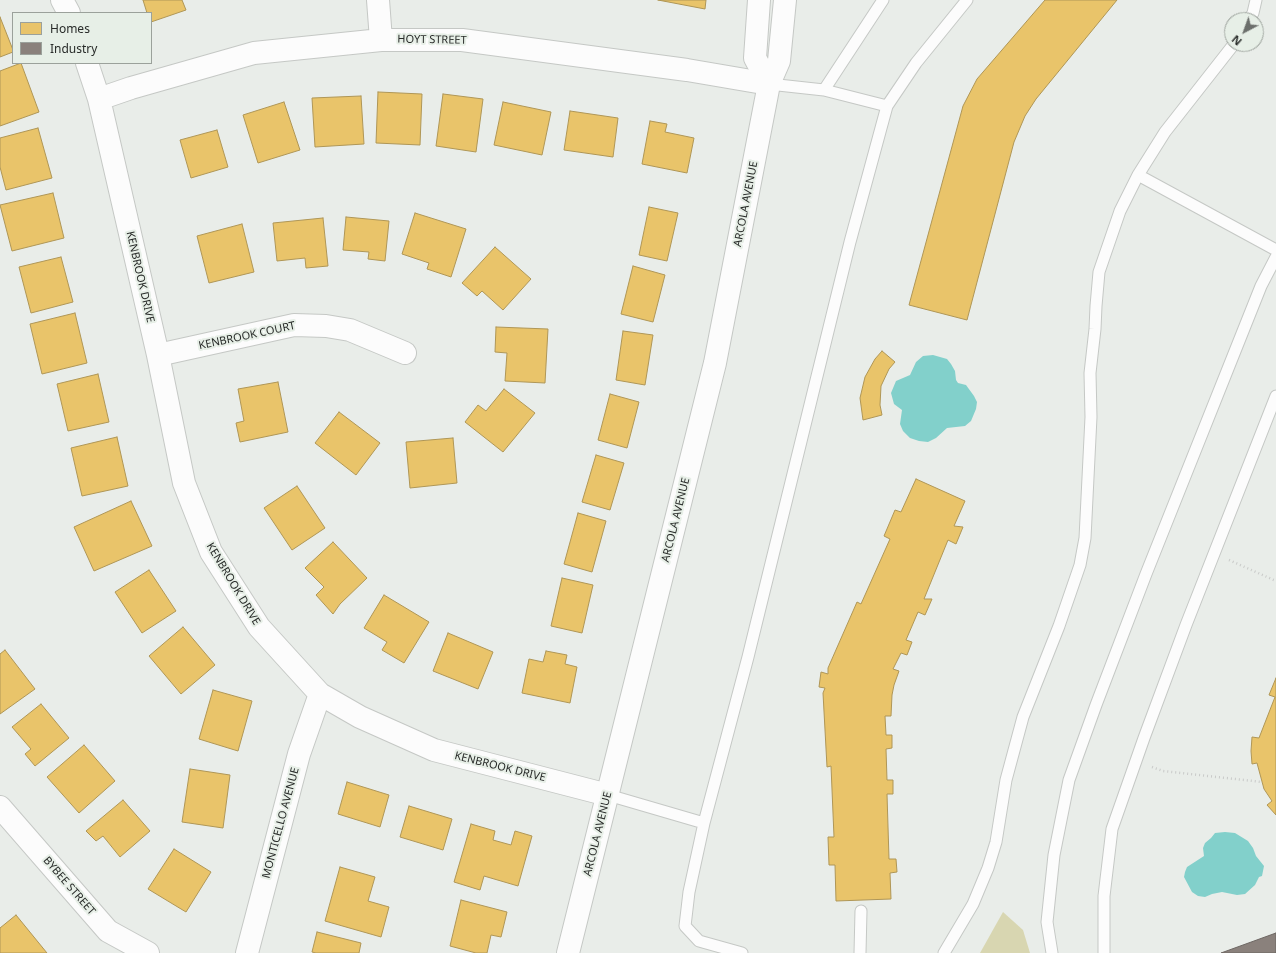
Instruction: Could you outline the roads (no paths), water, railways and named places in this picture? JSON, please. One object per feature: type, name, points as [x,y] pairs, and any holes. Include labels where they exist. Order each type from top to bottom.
[{"type":"street","points":[[62,0],[68,12]]},
{"type":"street","points":[[378,0],[381,40]]},
{"type":"street","points":[[759,0],[755,58],[769,84]]},
{"type":"street","name":"ARCOLA AVENUE","points":[[568,953],[714,364],[769,84],[779,61],[785,0]]},
{"type":"street","name":"HOYT STREET","points":[[99,99],[131,88],[254,53],[381,40],[462,40],[679,69],[769,84]]},
{"type":"street","name":"KENBROOK DRIVE","points":[[87,64],[99,99],[158,355],[184,484],[211,552],[259,627],[320,694],[360,717],[434,750],[608,795]]},
{"type":"street","name":"KENBROOK COURT","points":[[158,355],[294,325],[326,326],[350,330],[405,353]]},
{"type":"street","name":"MONTICELLO AVENUE","points":[[247,953],[299,754],[320,694]]},
{"type":"street","name":"BYBEE STREET","points":[[0,807],[108,931],[148,953]]},
{"type":"lane","points":[[824,90],[883,0]]},
{"type":"lane","points":[[742,953],[699,941],[685,926],[689,892],[704,823],[748,657],[850,242],[887,106],[916,63],[967,0]]},
{"type":"lane","points":[[1253,12],[1256,0]]},
{"type":"lane","points":[[944,953],[973,904],[988,868],[996,842],[1006,780],[1022,717],[1059,626],[1080,565],[1085,538],[1091,417],[1090,373],[1099,272],[1120,211],[1138,175],[1165,132],[1228,52]]},
{"type":"lane","points":[[769,84],[824,90],[887,106]]},
{"type":"lane","points":[[1138,175],[1276,250]]},
{"type":"lane","points":[[1052,953],[1047,922],[1054,855],[1069,780],[1146,574],[1262,286],[1276,257]]},
{"type":"lane","points":[[1104,953],[1104,896],[1112,829],[1186,625],[1276,396]]},
{"type":"lane","points":[[608,795],[704,823]]},
{"type":"lane","points":[[860,953],[861,911]]},
{"type":"water","points":[[933,355],[947,359],[955,371],[956,380],[958,383],[966,385],[977,402],[971,421],[965,426],[947,428],[936,438],[928,442],[910,438],[903,431],[900,424],[902,410],[894,404],[891,393],[896,381],[910,375],[916,362],[923,356]]},
{"type":"water","points":[[1215,833],[1235,833],[1248,841],[1256,856],[1264,866],[1262,876],[1259,877],[1255,885],[1245,894],[1237,895],[1222,892],[1205,897],[1198,896],[1192,892],[1184,877],[1187,867],[1204,856],[1203,848],[1205,843]]}]
